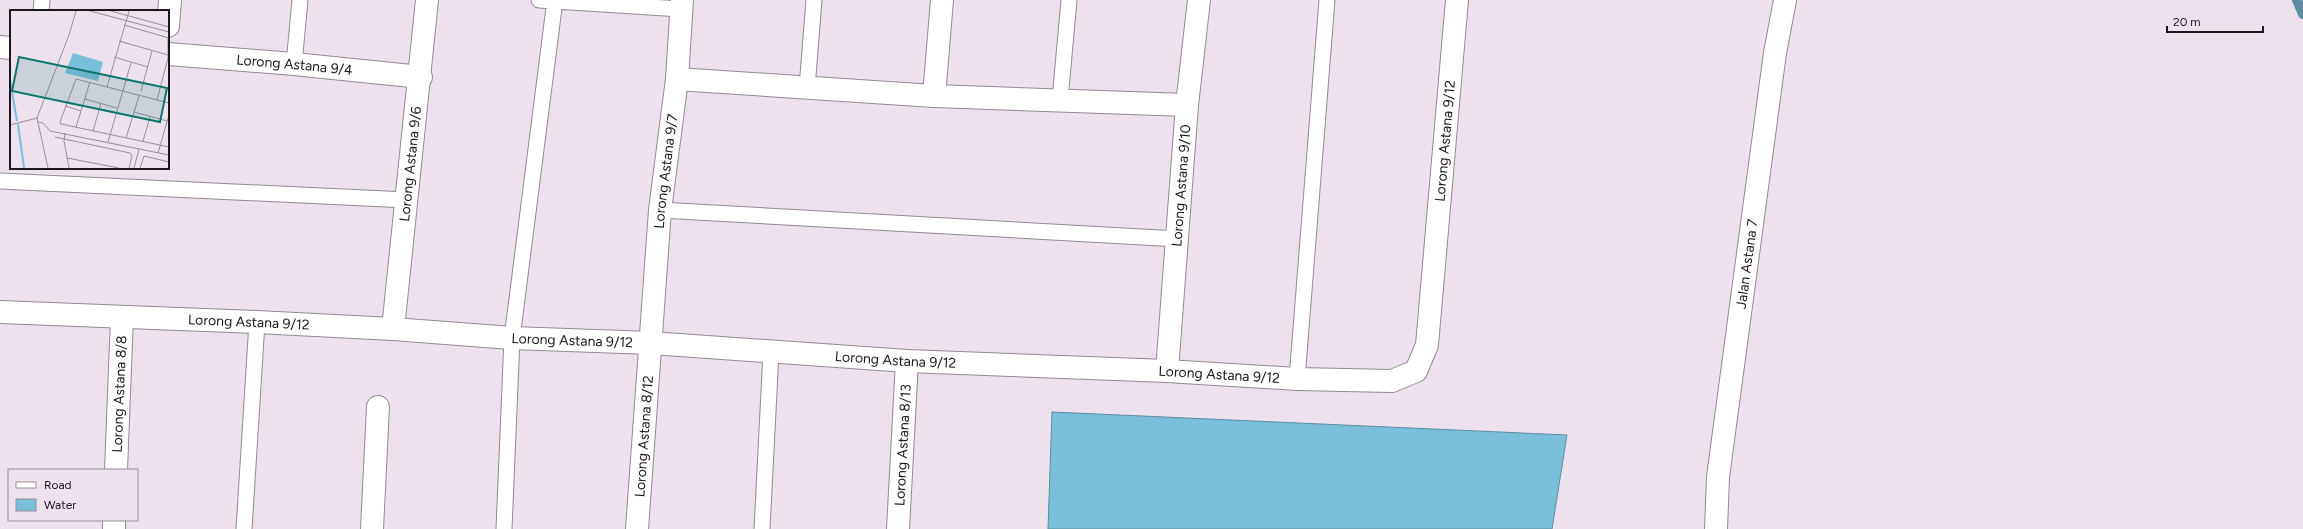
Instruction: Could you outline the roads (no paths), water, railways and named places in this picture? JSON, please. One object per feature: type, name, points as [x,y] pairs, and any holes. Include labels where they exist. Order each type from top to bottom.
[{"type":"street","points":[[169,13],[170,0]]},
{"type":"street","name":"Lorong Astana 9/6","points":[[393,329],[421,77],[427,0]]},
{"type":"street","points":[[934,96],[942,0]]},
{"type":"street","name":"Lorong Astana 9/10","points":[[1167,371],[1187,105],[1199,0]]},
{"type":"street","name":"Lorong Astana 9/12","points":[[0,312],[393,329],[512,338],[651,343],[907,361],[1167,371],[1297,379],[1392,382],[1416,371],[1427,344],[1457,0]]},
{"type":"street","name":"Jalan Astana 7","points":[[1716,529],[1718,477],[1775,53],[1785,0]]},
{"type":"street","name":"Lorong Astana 9/7","points":[[651,343],[660,210],[677,79],[681,4]]},
{"type":"street","name":"Lorong Astana 9/4","points":[[169,54],[294,64],[421,77]]},
{"type":"street","points":[[677,79],[934,96],[1187,105]]},
{"type":"street","name":"Lorong Astana 8/8","points":[[116,469],[122,317]]},
{"type":"street","name":"Lorong Astana 8/12","points":[[637,529],[651,343]]},
{"type":"street","name":"Lorong Astana 8/13","points":[[898,529],[907,361]]},
{"type":"street","points":[[372,529],[378,407]]},
{"type":"lane","points":[[41,10],[42,0]]},
{"type":"lane","points":[[294,64],[300,0]]},
{"type":"lane","points":[[539,0],[681,4]]},
{"type":"lane","points":[[807,88],[814,0]]},
{"type":"lane","points":[[1060,100],[1069,0]]},
{"type":"lane","points":[[1297,379],[1327,0]]},
{"type":"lane","points":[[504,529],[512,338],[555,1]]},
{"type":"lane","points":[[0,181],[407,200]]},
{"type":"lane","points":[[660,210],[1178,239]]},
{"type":"lane","points":[[244,529],[258,322]]},
{"type":"lane","points":[[762,529],[771,352]]},
{"type":"water","points":[[1052,412],[1567,435],[1552,529],[1048,529]]},
{"type":"waterway","points":[[2297,0],[2303,14]]}]
